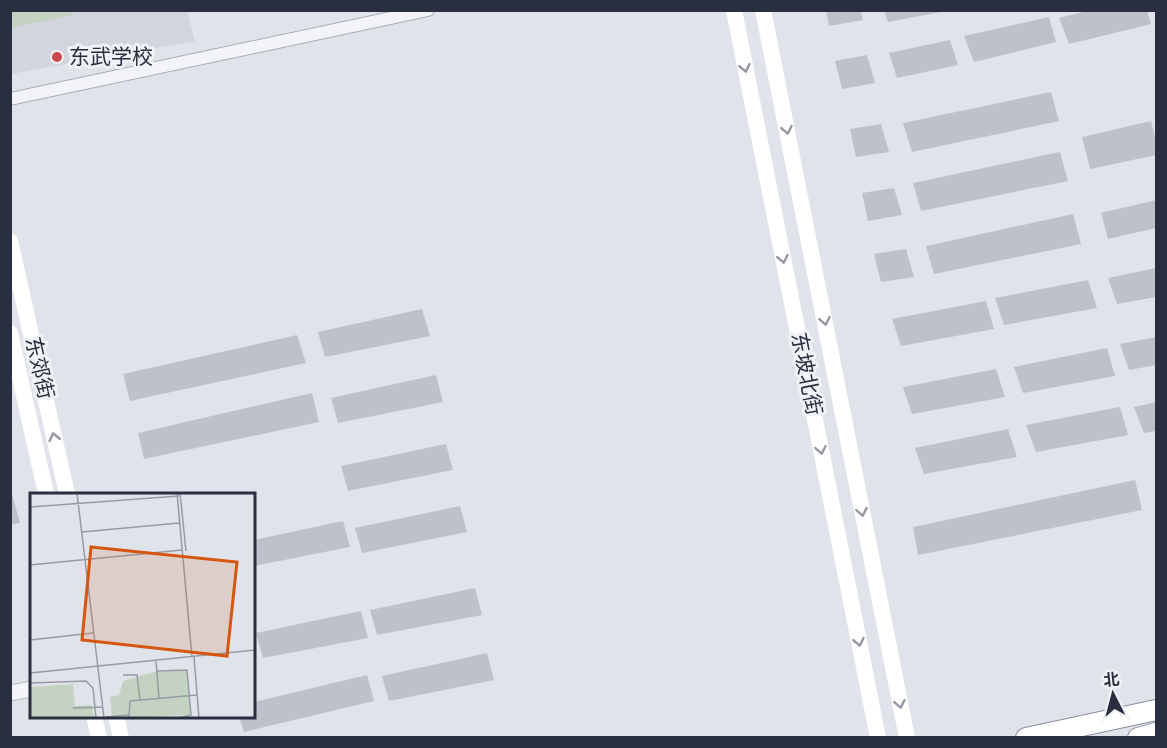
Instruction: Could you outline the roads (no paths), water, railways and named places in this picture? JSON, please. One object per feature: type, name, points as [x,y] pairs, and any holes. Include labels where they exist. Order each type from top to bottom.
[{"type":"highway","points":[[1026,738],[1156,710]]},
{"type":"highway","points":[[1138,738],[1156,734]]},
{"type":"main road","name":"东坡北街","points":[[734,10],[878,738]]},
{"type":"main road","name":"东坡北街","points":[[763,10],[907,738]]},
{"type":"main road","name":"东郊街","points":[[10,241],[67,493]]},
{"type":"main road","name":"东郊街","points":[[10,333],[46,493]]},
{"type":"main road","points":[[94,718],[99,738]]},
{"type":"main road","points":[[116,718],[121,738]]},
{"type":"street","points":[[10,99],[428,10]]},
{"type":"street","points":[[10,693],[30,689]]},
{"type":"place","name":"东武学校","points":[[57,57]]}]
